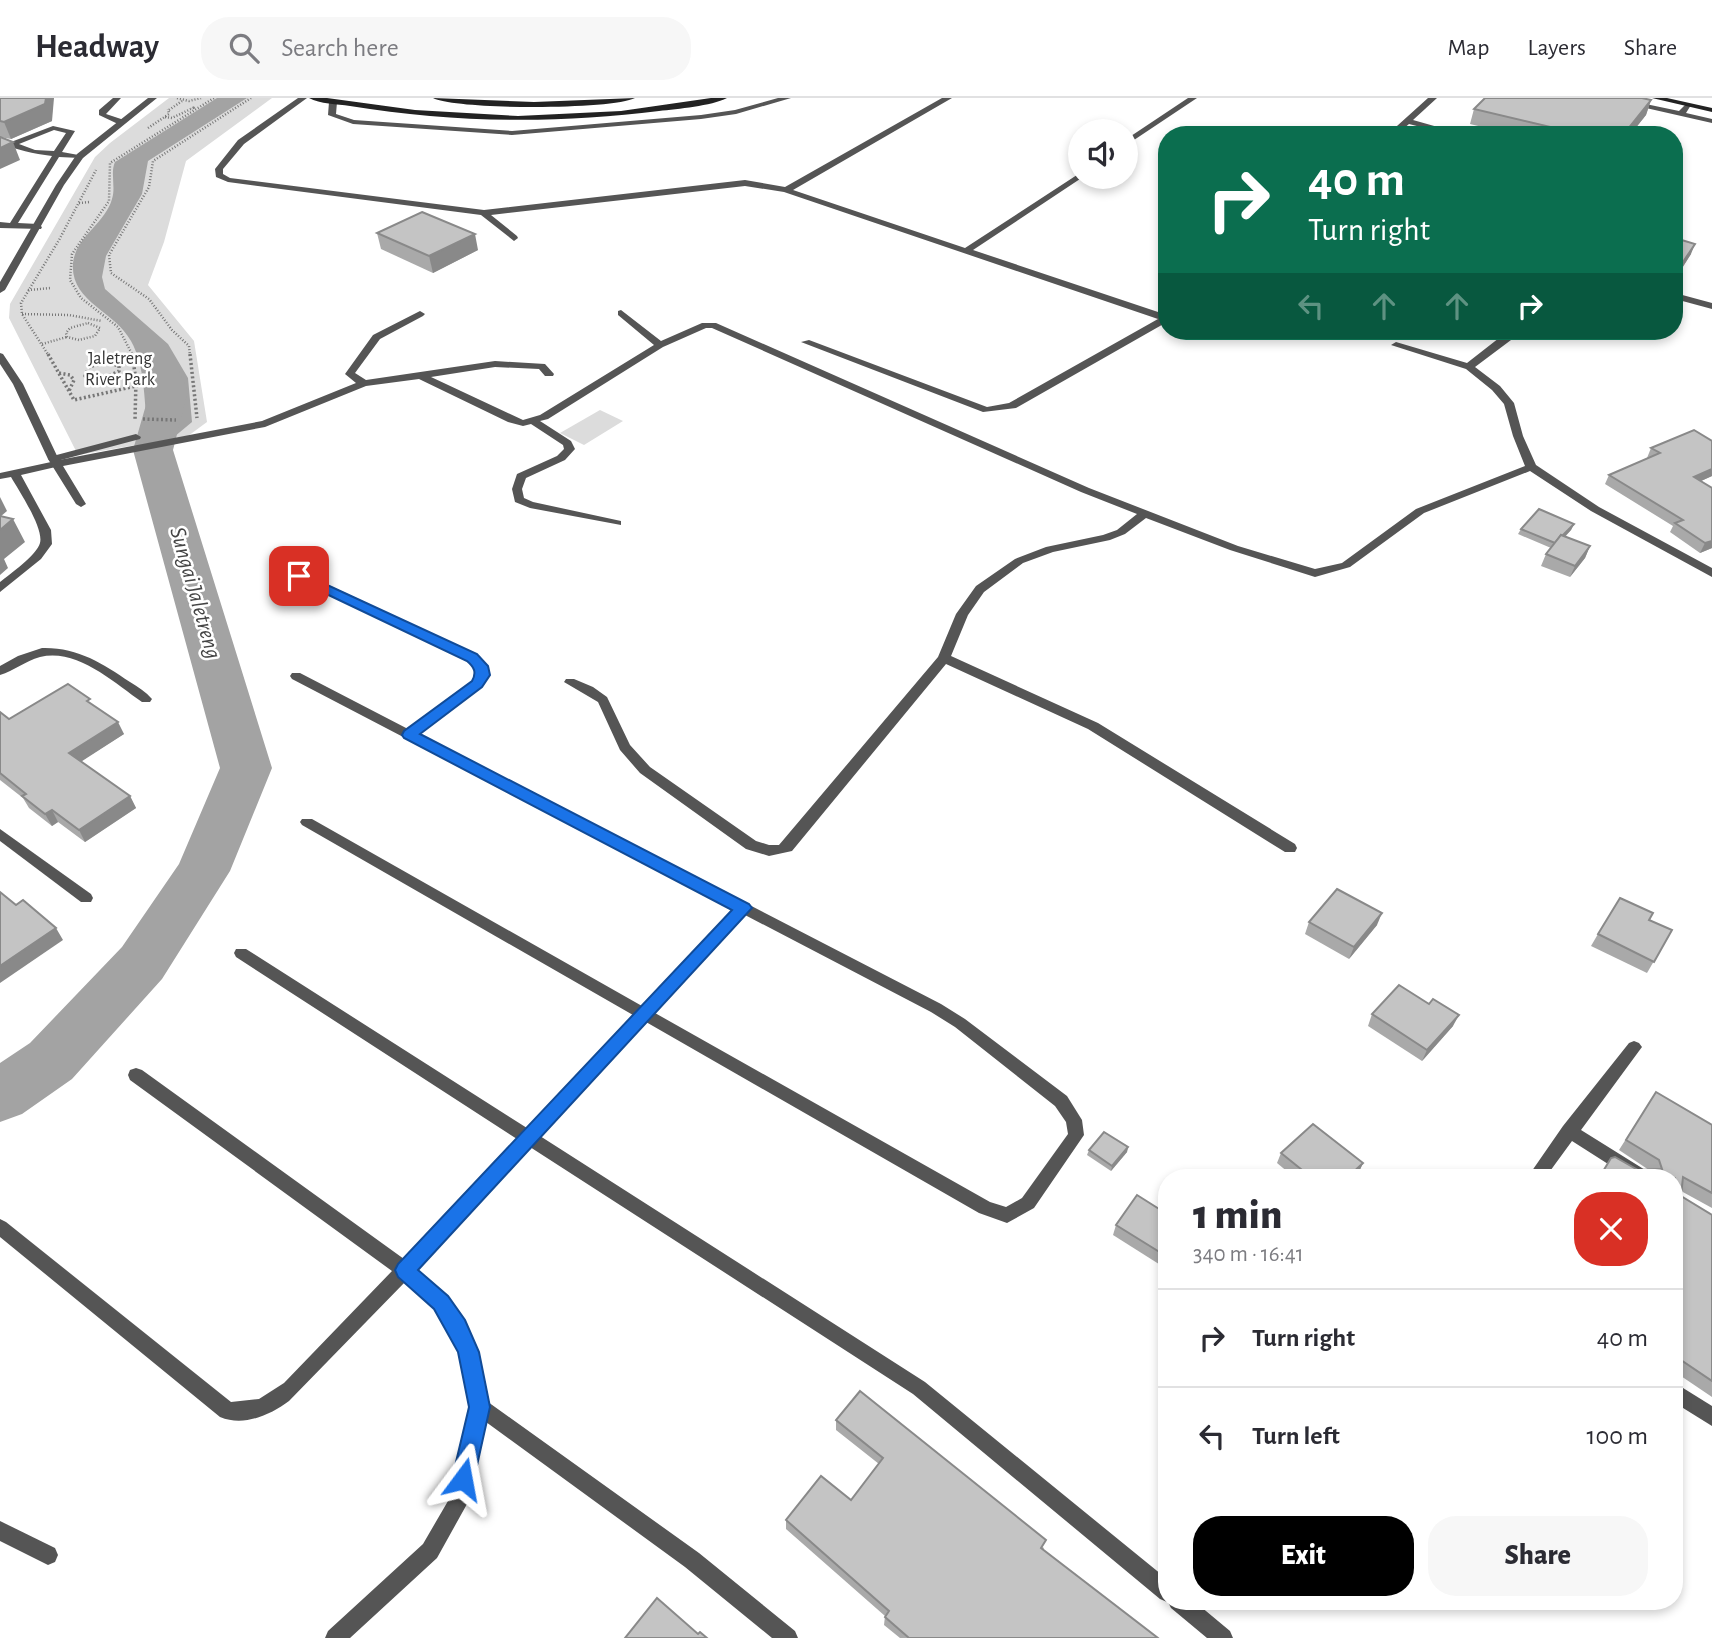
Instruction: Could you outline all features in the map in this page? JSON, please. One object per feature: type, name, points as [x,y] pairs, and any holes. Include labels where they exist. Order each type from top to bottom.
[{"type":"main road","points":[[313,98],[448,117],[532,119],[632,113],[723,98]]},
{"type":"main road","points":[[437,98],[541,104],[631,98]]},
{"type":"main road","points":[[1656,98],[1712,110]]},
{"type":"street","points":[[117,98],[102,112],[103,116],[121,122]]},
{"type":"street","points":[[0,290],[60,185],[80,156],[153,98]]},
{"type":"street","points":[[303,98],[241,142],[219,169],[219,175],[228,180],[484,213],[745,183],[786,190],[1158,316]]},
{"type":"street","points":[[333,102],[332,115],[353,122],[512,133],[701,117],[736,112],[787,98]]},
{"type":"street","points":[[786,190],[948,98]]},
{"type":"street","points":[[1138,135],[1193,98]]},
{"type":"street","points":[[1402,126],[1433,98]]},
{"type":"street","points":[[1606,98],[1712,121]]},
{"type":"street","points":[[1681,114],[1687,105]]},
{"type":"street","points":[[1408,121],[1427,126]]},
{"type":"street","points":[[10,145],[46,130],[65,128],[71,131],[13,226]]},
{"type":"street","points":[[0,141],[34,152],[80,156]]},
{"type":"street","points":[[966,251],[1068,182]]},
{"type":"street","points":[[484,213],[514,238]]},
{"type":"street","points":[[0,225],[38,227]]},
{"type":"street","points":[[1683,298],[1712,306]]},
{"type":"street","points":[[621,313],[660,345]]},
{"type":"street","points":[[364,383],[350,374],[351,368],[371,349],[376,337],[420,314]]},
{"type":"street","points":[[806,342],[972,407],[1000,410],[1013,406],[1158,324]]},
{"type":"street","points":[[420,376],[523,423],[544,417],[660,345],[698,327],[713,325],[1085,490],[1234,548],[1315,573],[1346,565],[1420,510],[1531,467]]},
{"type":"street","points":[[1469,367],[1502,340]]},
{"type":"street","points":[[1396,345],[1469,367],[1496,388],[1509,404],[1531,467],[1595,509],[1712,573]]},
{"type":"street","points":[[0,356],[18,384],[55,461],[81,505]]},
{"type":"street","points":[[0,476],[134,437],[172,442],[265,424],[364,383],[495,363],[542,366],[549,374]]},
{"type":"street","points":[[532,420],[567,443],[570,449],[561,458],[522,476],[517,489],[519,499],[530,505],[617,523]]},
{"type":"street","points":[[0,588],[37,557],[46,544],[45,530],[14,472]]},
{"type":"street","points":[[570,682],[603,700],[625,747],[645,769],[751,845],[766,851],[777,851],[787,847],[944,658],[962,614],[979,589],[1019,561],[1050,549],[1106,538],[1121,532],[1145,513]]},
{"type":"street","points":[[275,564],[472,657],[481,666],[482,675],[477,684],[409,735]]},
{"type":"street","points":[[0,671],[19,658],[62,650],[77,654],[146,699]]},
{"type":"street","points":[[944,658],[1093,726],[1290,848]]},
{"type":"street","points":[[296,676],[936,1008],[960,1023],[1061,1101],[1074,1120],[1076,1135],[1028,1203],[1007,1215],[985,1208],[307,822]]},
{"type":"street","points":[[0,834],[86,898]]},
{"type":"street","points":[[0,1227],[227,1411],[246,1413],[269,1406],[405,1270],[743,908]]},
{"type":"street","points":[[241,953],[919,1388],[1158,1585]]},
{"type":"street","points":[[1542,1169],[1634,1047]]},
{"type":"street","points":[[136,1075],[405,1270],[441,1303],[458,1327],[468,1352],[480,1407],[457,1503],[430,1551],[335,1638]]},
{"type":"street","points":[[1569,1131],[1630,1169]]},
{"type":"street","points":[[1683,1397],[1712,1417]]},
{"type":"street","points":[[480,1407],[692,1560],[788,1638]]},
{"type":"street","points":[[0,1531],[48,1555]]},
{"type":"street","points":[[1189,1610],[1223,1638]]},
{"type":"path","points":[[177,98],[182,101]]},
{"type":"path","points":[[169,110],[182,101],[201,98]]},
{"type":"path","points":[[134,437],[134,358],[128,342],[110,319],[77,296],[69,277],[72,252],[108,201],[110,163],[214,98]]},
{"type":"path","points":[[172,442],[197,423],[191,352],[186,341],[172,330],[149,299],[111,273],[110,255],[149,187],[153,160],[251,98]]},
{"type":"path","points":[[164,117],[172,118],[195,107],[168,124],[172,124]]},
{"type":"path","points":[[101,162],[21,303],[22,314],[74,400],[136,386]]},
{"type":"path","points":[[79,203],[90,202]]},
{"type":"path","points":[[28,290],[51,288]]},
{"type":"path","points":[[22,314],[69,315],[102,321]]},
{"type":"path","points":[[96,325],[110,319]]},
{"type":"path","points":[[42,344],[66,337],[79,340],[95,336],[100,328],[88,323],[70,328],[66,337]]},
{"type":"path","points":[[85,376],[90,379],[107,378],[119,370],[119,366],[134,358]]},
{"type":"path","points":[[69,391],[74,380],[85,376],[89,367],[114,363],[119,366]]},
{"type":"path","points":[[59,373],[70,375],[74,380]]},
{"type":"path","points":[[140,419],[180,420]]},
{"type":"green space","name":"Jaletreng River Park","points":[[169,98],[272,98],[186,161],[164,242],[148,285],[194,341],[207,422],[188,436],[78,455],[9,318],[10,304],[95,157]]},
{"type":"green space","points":[[600,410],[623,421],[584,445],[560,433]]},
{"type":"shaded area","points":[[217,98],[247,98],[148,161],[142,194],[106,256],[102,277],[105,289],[168,344],[188,378],[192,422],[162,447],[139,451],[143,429],[147,426],[143,383],[136,351],[124,330],[94,305],[78,287],[73,263],[79,245],[108,208],[113,194],[115,162]]},
{"type":"building","points":[[0,98],[46,98],[45,104],[4,122],[0,121]]},
{"type":"building","points":[[1485,98],[1651,100],[1630,126],[1546,126],[1474,109]]},
{"type":"building","points":[[0,137],[13,142],[0,148]]},
{"type":"building","points":[[422,212],[475,234],[429,256],[377,233]]},
{"type":"building","points":[[1683,240],[1695,244],[1683,262]]},
{"type":"building","points":[[1694,430],[1712,441],[1712,469],[1694,477],[1712,488],[1712,541],[1705,543],[1675,523],[1683,520],[1609,475],[1660,453],[1651,448]]},
{"type":"building","points":[[1539,509],[1574,524],[1555,543],[1521,529]]},
{"type":"building","points":[[0,516],[13,519],[0,530]]},
{"type":"building","points":[[1561,535],[1590,546],[1575,566],[1546,554]]},
{"type":"building","points":[[68,684],[118,722],[69,753],[130,796],[79,830],[52,810],[45,814],[22,796],[26,794],[0,773],[0,712],[9,719]]},
{"type":"building","points":[[1337,889],[1382,913],[1354,947],[1309,922]]},
{"type":"building","points":[[0,892],[16,905],[23,900],[56,928],[0,966]]},
{"type":"building","points":[[1620,898],[1653,913],[1649,920],[1672,930],[1654,962],[1598,934]]},
{"type":"building","points":[[1399,985],[1429,1004],[1433,999],[1459,1015],[1427,1050],[1372,1014]]},
{"type":"building","points":[[1656,1092],[1712,1125],[1712,1193],[1683,1177],[1683,1169],[1662,1169],[1659,1160],[1626,1140]]},
{"type":"building","points":[[1313,1124],[1363,1163],[1357,1169],[1301,1169],[1281,1153]]},
{"type":"building","points":[[1104,1132],[1128,1147],[1112,1166],[1089,1150]]},
{"type":"building","points":[[1615,1157],[1636,1169],[1604,1169],[1611,1158]]},
{"type":"building","points":[[1137,1195],[1158,1208],[1158,1251],[1116,1225]]},
{"type":"building","points":[[1683,1197],[1712,1215],[1712,1381],[1683,1361]]},
{"type":"building","points":[[860,1391],[1046,1540],[1041,1548],[1158,1638],[909,1638],[885,1617],[889,1611],[786,1520],[821,1476],[851,1500],[883,1458],[836,1420]]},
{"type":"building","points":[[657,1598],[698,1634],[700,1632],[707,1638],[625,1638]]},
{"type":"waterway","name":"Sungai Jaletreng","points":[[0,1096],[51,1061],[142,963],[203,871],[246,768],[153,450],[169,391],[164,377]]},
{"type":"route","points":[[299,576],[472,657],[481,666],[482,675],[477,684],[409,735],[743,908],[405,1270],[441,1303],[458,1327],[468,1352],[480,1407],[463,1479]]}]
